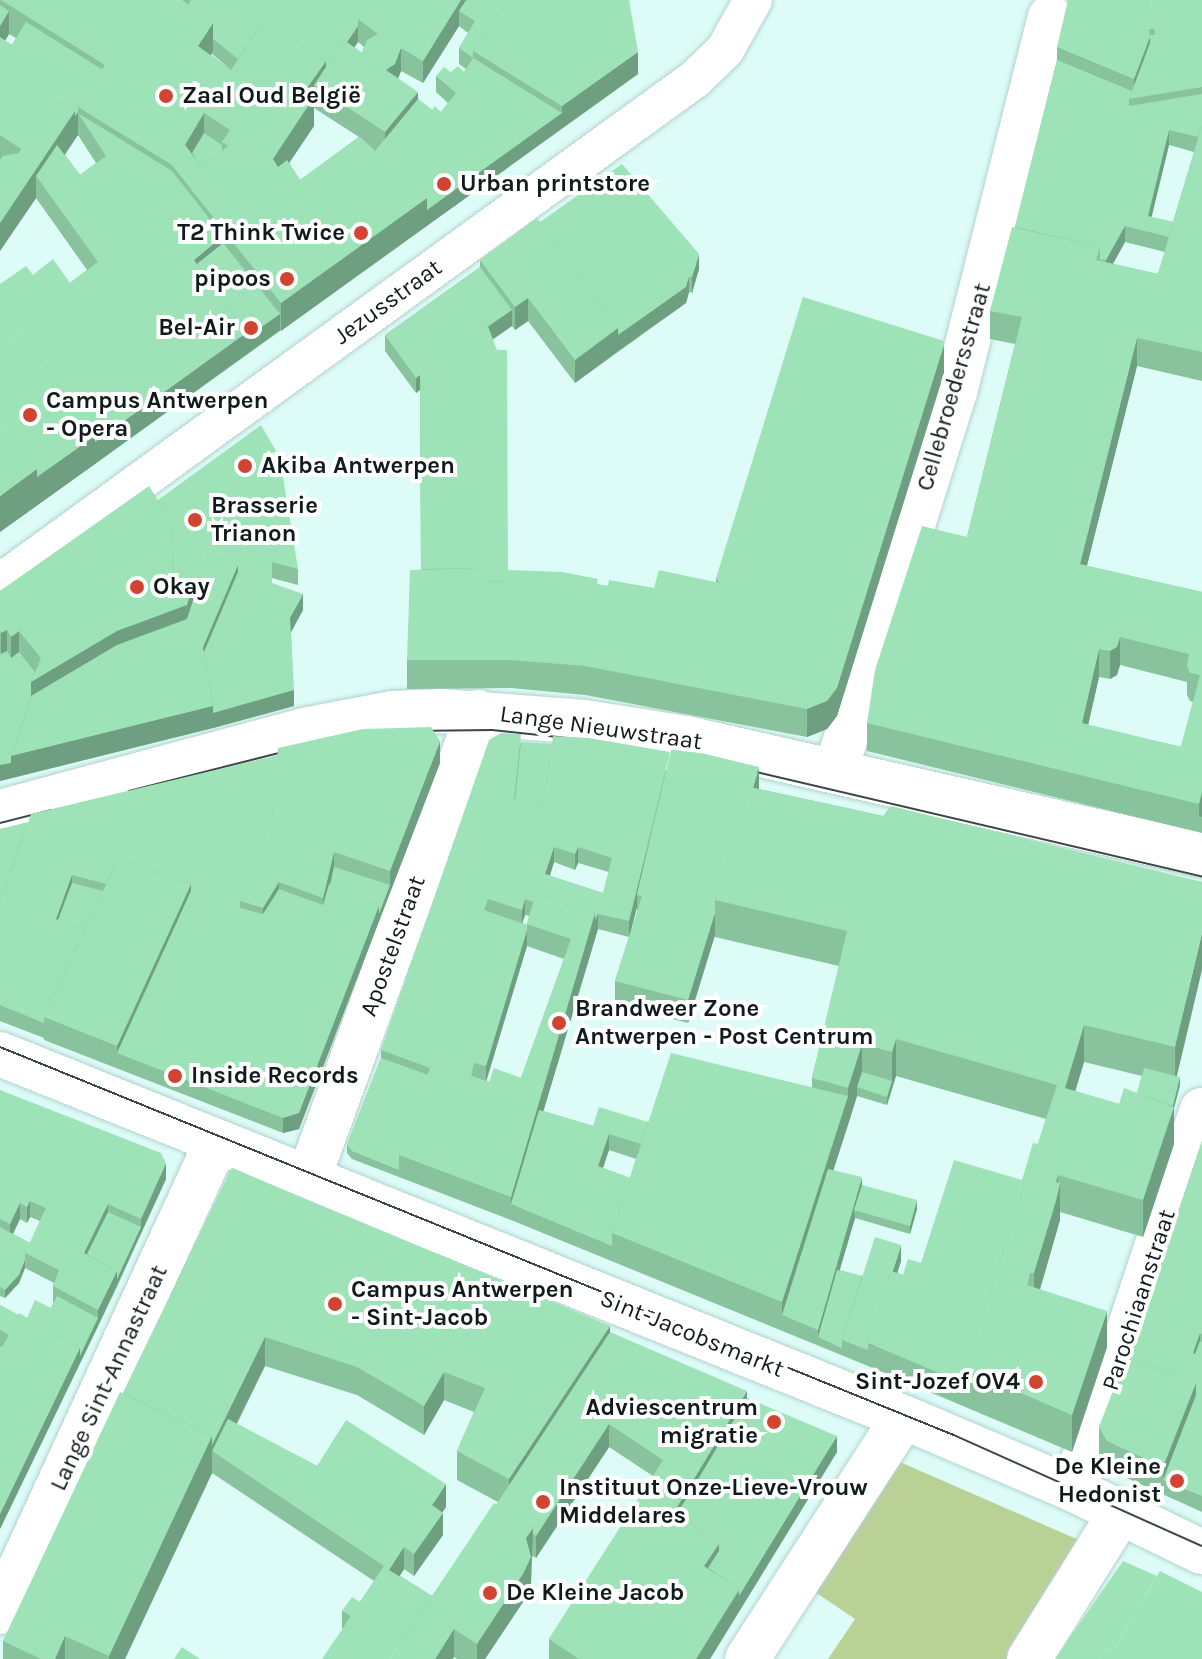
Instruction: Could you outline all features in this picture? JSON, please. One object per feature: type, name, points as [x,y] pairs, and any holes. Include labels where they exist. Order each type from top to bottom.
[{"type":"street","name":"Jezusstraat","points":[[0,583],[695,79],[725,50],[753,0]]},
{"type":"street","name":"Cellebroedersstraat","points":[[836,769],[955,392],[1049,8]]},
{"type":"street","name":"Lange Nieuwstraat","points":[[0,812],[303,730],[393,713],[478,712],[632,728],[836,769],[1202,855]]},
{"type":"street","name":"Apostelstraat","points":[[308,1180],[478,712]]},
{"type":"street","name":"Sint-Jacobsmarkt","points":[[0,1054],[903,1418],[1072,1489],[1202,1552]]},
{"type":"street","name":"Parochiaanstraat","points":[[1072,1489],[1103,1407],[1202,1110]]},
{"type":"street","name":"Lange Sint-Annastraat","points":[[0,1612],[216,1143]]},
{"type":"street","points":[[747,1659],[903,1418]]},
{"type":"street","points":[[1029,1659],[1121,1512]]},
{"type":"green space","points":[[893,1459],[1088,1544],[1012,1659],[828,1659],[855,1619],[809,1588]]},
{"type":"building","points":[[1,0],[182,0],[213,23],[198,46],[231,70],[263,22],[326,61],[305,91],[314,97],[273,159],[278,167],[287,160],[300,180],[360,137],[427,198],[281,303],[172,165],[78,107],[105,65]],"holes":[[[204,113],[230,130],[222,142],[228,146],[202,167],[185,145]]]},
{"type":"building","points":[[191,0],[370,0],[358,19],[358,26],[347,42],[344,40],[326,67],[326,61],[263,22],[238,59],[213,39],[213,23],[188,5]]},
{"type":"building","points":[[370,0],[461,0],[423,61],[401,48],[395,64],[386,70],[418,92],[385,132],[314,85],[344,40],[362,53],[367,40],[378,34],[358,19]]},
{"type":"building","points":[[466,0],[508,0],[473,51],[473,58],[459,48],[475,21],[459,11]]},
{"type":"building","points":[[508,0],[629,0],[638,52],[562,106],[473,51]]},
{"type":"building","points":[[1068,0],[1151,0],[1155,29],[1149,29],[1150,37],[1134,79],[1057,47]]},
{"type":"building","points":[[1151,0],[1202,0],[1202,87],[1129,99],[1150,43],[1150,35],[1155,35]]},
{"type":"building","points":[[0,5],[9,11],[0,26]]},
{"type":"building","points":[[26,22],[103,70],[75,116],[75,111],[0,65],[0,37],[12,45]]},
{"type":"building","points":[[473,58],[562,113],[427,210],[427,198],[375,151],[418,99],[432,110],[435,106],[441,112],[456,93],[436,76],[444,67],[451,72],[458,66],[464,72]]},
{"type":"building","points":[[1057,60],[1132,91],[1129,106],[1202,94],[1202,125],[1198,137],[1169,130],[1148,216],[1173,222],[1169,237],[1125,226],[1106,260],[1100,259],[1100,247],[1015,227]]},
{"type":"building","points":[[0,65],[75,111],[0,223],[0,160],[3,156],[19,153],[21,149],[0,135]]},
{"type":"building","points":[[78,113],[172,171],[223,236],[194,260],[246,333],[95,442],[95,436],[19,329],[9,342],[0,334],[0,284],[26,266],[33,275],[53,259],[70,283],[98,262],[36,176],[57,145],[80,175],[106,156]]},
{"type":"building","points":[[1202,125],[1202,352],[1137,338],[1080,564],[1202,592],[1202,792],[1199,804],[867,723],[875,670],[922,526],[967,537],[1022,317],[990,311],[1012,227],[1100,247],[1096,260],[1158,274]],"holes":[[[1120,637],[1189,654],[1187,666],[1190,673],[1200,675],[1181,747],[1082,723],[1099,649],[1110,651],[1117,647]]]},
{"type":"building","points":[[204,133],[222,145],[222,151],[202,167],[192,153]]},
{"type":"building","points":[[622,164],[699,254],[686,287],[618,335],[618,328],[540,222]]},
{"type":"building","points":[[537,218],[618,328],[575,360],[528,298],[515,307],[480,260]]},
{"type":"building","points":[[223,243],[280,314],[246,338],[246,333],[197,264]]},
{"type":"building","points":[[480,267],[512,310],[488,326],[486,321],[420,368],[420,375],[416,378],[385,335]]},
{"type":"building","points":[[803,297],[944,341],[837,688],[827,701],[807,709],[585,666],[511,660],[407,660],[410,570],[482,568],[482,582],[508,581],[508,570],[562,572],[598,579],[597,584],[608,586],[609,580],[654,588],[659,570],[720,583],[716,578]]},
{"type":"building","points":[[486,321],[497,350],[507,350],[508,581],[482,582],[482,568],[421,569],[420,368]]},
{"type":"building","name":"Campus Antwerpen - Opera","points":[[19,329],[95,436],[37,477],[37,469],[0,422],[0,334],[9,342]]},
{"type":"building","points":[[0,422],[37,469],[0,496]]},
{"type":"building","points":[[261,425],[280,458],[298,569],[272,562],[272,583],[303,594],[290,618],[294,690],[213,713],[204,652],[238,572],[238,565],[208,554],[194,598],[194,582],[174,579],[172,523],[158,500]]},
{"type":"building","points":[[149,486],[172,523],[174,579],[194,582],[187,605],[117,631],[31,682],[41,658],[19,631],[11,637],[7,630],[1,633],[0,591]]},
{"type":"building","points":[[208,554],[238,565],[203,647],[213,706],[11,756],[31,696],[117,645],[187,619]]},
{"type":"building","points":[[7,651],[11,658],[19,652],[35,672],[11,763],[0,765],[0,652]]},
{"type":"building","points":[[431,727],[440,741],[390,871],[334,852],[323,898],[279,882],[263,908],[240,901],[272,817],[278,748],[363,729]]},
{"type":"building","points":[[501,733],[521,734],[514,799],[543,806],[553,736],[589,738],[670,752],[629,921],[598,914],[595,920],[595,913],[535,895],[533,902],[525,899],[522,910],[488,899],[484,910],[527,925],[527,930],[486,1066],[474,1063],[471,1076],[432,1062],[430,1068],[381,1050],[489,740]],"holes":[[[554,847],[575,854],[578,847],[612,858],[603,893],[545,874]]]},
{"type":"building","points":[[521,742],[552,744],[543,806],[515,800]]},
{"type":"building","points":[[672,746],[759,767],[715,900],[715,913],[688,1000],[615,981],[642,896],[637,895],[638,890]]},
{"type":"building","points":[[278,755],[272,817],[240,908],[263,914],[279,889],[323,905],[329,884],[379,906],[299,1113],[283,1118],[117,1053],[191,891],[191,884],[118,859],[106,884],[72,875],[56,919],[85,929],[44,1023],[0,1005],[0,902],[31,814]]},
{"type":"building","points":[[750,787],[883,816],[891,806],[1202,882],[1202,933],[1175,1047],[1084,1025],[1065,1088],[1119,1104],[1124,1088],[1174,1107],[1143,1200],[1058,1175],[1056,1182],[1060,1183],[1056,1201],[1034,1273],[1030,1273],[1027,1285],[1107,1311],[1072,1415],[965,1369],[1057,1085],[896,1039],[892,1052],[862,1044],[848,1088],[812,1078],[847,931],[715,900]]},
{"type":"building","points":[[28,822],[0,902],[0,829]]},
{"type":"building","points":[[118,859],[191,884],[117,1046],[44,1017]]},
{"type":"building","points":[[334,867],[390,885],[379,914],[379,906],[330,885]]},
{"type":"building","points":[[72,883],[103,891],[85,929],[58,920]]},
{"type":"building","name":"Brandweer Zone Antwerpen - Post Centrum","points":[[535,895],[595,913],[511,1197],[399,1155],[432,1062],[489,1082],[494,1068],[521,1078],[571,939],[527,924]]},
{"type":"building","points":[[671,1053],[848,1096],[782,1302],[612,1233]]},
{"type":"building","points":[[381,1058],[428,1075],[399,1155],[399,1170],[352,1151],[347,1145]]},
{"type":"building","points":[[1144,1068],[1180,1077],[1173,1106],[1137,1093]]},
{"type":"building","points":[[862,1072],[892,1081],[887,1097],[857,1087]]},
{"type":"building","points":[[0,1090],[161,1153],[166,1163],[141,1219],[108,1204],[84,1253],[117,1271],[98,1310],[53,1286],[59,1270],[25,1253],[46,1208],[30,1201],[27,1207],[20,1203],[10,1224],[0,1219]]},
{"type":"building","points":[[599,1107],[648,1122],[641,1144],[609,1134],[598,1166],[630,1178],[612,1233],[612,1246],[511,1204],[539,1110],[593,1126]]},
{"type":"building","points":[[1202,1141],[1202,1334],[1193,1353],[1202,1357],[1202,1496],[1163,1480],[1196,1395],[1196,1383],[1129,1358]]},
{"type":"building","points":[[1033,1143],[1038,1144],[965,1369],[965,1384],[868,1343],[891,1271],[903,1275],[908,1259],[921,1263],[954,1160],[1022,1180]]},
{"type":"building","name":"Campus Antwerpen - Sint-Jacob","points":[[232,1168],[610,1326],[509,1479],[457,1451],[485,1388],[444,1372],[424,1406],[357,1367],[265,1337],[212,1445],[212,1436],[123,1393]]},
{"type":"building","points":[[828,1169],[862,1177],[818,1330],[782,1315]]},
{"type":"building","points":[[862,1185],[917,1200],[910,1226],[854,1210]]},
{"type":"building","points":[[108,1212],[141,1227],[117,1279],[117,1271],[87,1254]]},
{"type":"building","points":[[0,1227],[30,1243],[19,1275],[5,1290],[0,1287]]},
{"type":"building","points":[[875,1237],[901,1245],[868,1350],[842,1340]]},
{"type":"building","points":[[837,1270],[862,1276],[842,1348],[818,1337]]},
{"type":"building","points":[[57,1296],[98,1318],[80,1356],[80,1348],[18,1315],[27,1318],[35,1300],[51,1308]]},
{"type":"building","points":[[0,1305],[80,1348],[0,1514],[0,1346],[9,1335],[0,1330]]},
{"type":"building","points":[[610,1332],[747,1391],[674,1512],[719,1544],[704,1566],[739,1589],[696,1659],[579,1659],[549,1639],[663,1460],[609,1424],[536,1536],[533,1528],[496,1505]]},
{"type":"building","points":[[1202,1342],[1202,1357],[1195,1354]]},
{"type":"building","points":[[1126,1357],[1196,1383],[1163,1467],[1107,1441],[1099,1427]]},
{"type":"building","points":[[120,1392],[212,1436],[109,1656],[65,1636],[55,1659],[41,1659],[3,1641]]},
{"type":"building","points":[[747,1398],[837,1436],[739,1596],[739,1589],[708,1568],[719,1551],[719,1544],[677,1514]]},
{"type":"building","points":[[228,1419],[317,1466],[346,1420],[446,1484],[432,1505],[443,1513],[414,1554],[404,1547],[389,1570],[432,1596],[390,1659],[322,1659],[351,1616],[342,1611],[352,1597],[360,1602],[384,1566],[212,1451]]},
{"type":"building","name":"De Kleine Jacob","points":[[494,1503],[533,1528],[526,1538],[531,1557],[477,1644],[454,1629],[435,1659],[390,1659]]},
{"type":"building","points":[[1123,1561],[1157,1576],[1112,1653],[1106,1648],[1099,1659],[1055,1659]]},
{"type":"building","points":[[1160,1571],[1202,1592],[1202,1659],[1099,1659],[1106,1648],[1112,1653]]},
{"type":"building","points":[[182,1647],[200,1659],[174,1659]]},
{"type":"tram line","points":[[410,731],[492,730],[577,739]]},
{"type":"tram line","points":[[129,791],[299,748]]},
{"type":"tram line","points":[[739,768],[1202,877]]},
{"type":"tram line","points":[[0,823],[51,810]]},
{"type":"tram line","points":[[0,1047],[956,1436],[1202,1546]]},
{"type":"place","name":"Zaal Oud België","points":[[166,96]]},
{"type":"place","name":"Urban printstore","points":[[444,184]]},
{"type":"place","name":"T2 Think Twice","points":[[361,233]]},
{"type":"place","name":"pipoos","points":[[287,279]]},
{"type":"place","name":"Bel-Air","points":[[251,328]]},
{"type":"place","name":"Campus Antwerpen - Opera","points":[[30,415]]},
{"type":"place","name":"Akiba Antwerpen","points":[[245,466]]},
{"type":"place","name":"Brasserie Trianon","points":[[195,520]]},
{"type":"place","name":"Okay","points":[[137,587]]},
{"type":"place","name":"Brandweer Zone Antwerpen - Post Centrum","points":[[559,1023]]},
{"type":"place","name":"Inside Records","points":[[175,1076]]},
{"type":"place","name":"Campus Antwerpen - Sint-Jacob","points":[[335,1304]]},
{"type":"place","name":"Sint-Jozef OV4","points":[[1036,1382]]},
{"type":"place","name":"Adviescentrum migratie","points":[[774,1422]]},
{"type":"place","name":"De Kleine Hedonist","points":[[1177,1481]]},
{"type":"place","name":"Instituut Onze-Lieve-Vrouw Middelares","points":[[543,1502]]},
{"type":"place","name":"De Kleine Jacob","points":[[490,1593]]}]
